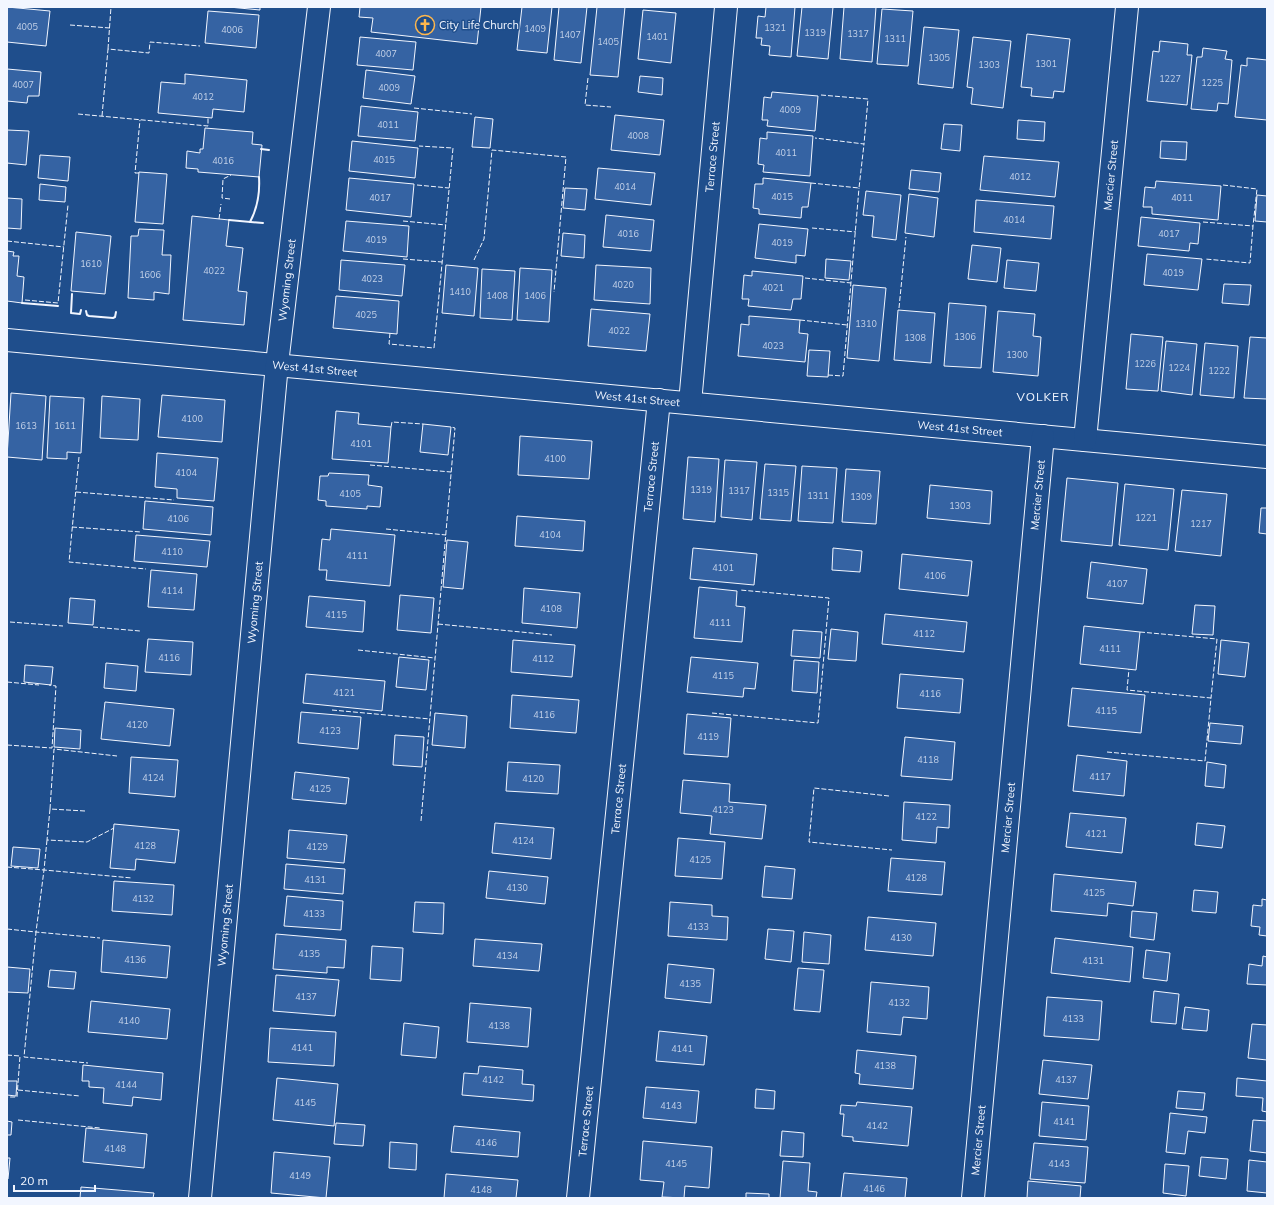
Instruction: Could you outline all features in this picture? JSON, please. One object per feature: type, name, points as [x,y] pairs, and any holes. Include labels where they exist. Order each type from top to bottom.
[{"type":"street","name":"Wyoming Street","points":[[200,1198],[277,364],[319,7]]},
{"type":"street","name":"Terrace Street","points":[[690,403],[726,7]]},
{"type":"street","name":"Mercier Street","points":[[1085,440],[1127,7]]},
{"type":"street","name":"West 41st Street","points":[[7,340],[1267,457]]},
{"type":"street","name":"Terrace Street","points":[[578,1198],[659,400]]},
{"type":"street","name":"Mercier Street","points":[[973,1198],[1043,436]]},
{"type":"building","points":[[7,7],[50,11],[46,46],[7,42]]},
{"type":"building","points":[[229,7],[260,7],[260,10]]},
{"type":"building","name":"City Life Church","points":[[360,7],[481,7],[477,44],[371,32],[373,18],[359,17]]},
{"type":"building","points":[[522,7],[552,7],[547,53],[517,50]]},
{"type":"building","points":[[559,7],[587,7],[581,63],[554,60]]},
{"type":"building","points":[[597,7],[625,7],[618,77],[590,75]]},
{"type":"building","points":[[766,7],[795,7],[791,57],[769,55],[770,46],[761,45],[762,38],[756,38],[758,16],[765,17]]},
{"type":"building","points":[[802,7],[833,7],[828,59],[797,56]]},
{"type":"building","points":[[844,7],[876,7],[872,62],[840,59]]},
{"type":"building","points":[[882,9],[913,11],[908,66],[877,64]]},
{"type":"building","points":[[643,10],[676,13],[671,63],[638,59]]},
{"type":"building","points":[[208,11],[259,15],[256,48],[205,43]]},
{"type":"building","points":[[924,27],[959,30],[953,88],[918,84]]},
{"type":"building","points":[[1027,34],[1070,39],[1064,92],[1054,91],[1053,98],[1031,96],[1032,88],[1021,87]]},
{"type":"building","points":[[360,37],[416,42],[413,70],[357,65]]},
{"type":"building","points":[[973,37],[1011,41],[1003,108],[971,104],[973,88],[967,87]]},
{"type":"building","points":[[1160,41],[1188,44],[1187,55],[1192,55],[1187,105],[1147,101],[1153,51],[1159,52]]},
{"type":"building","points":[[1203,48],[1227,51],[1225,59],[1232,60],[1228,104],[1218,103],[1217,111],[1191,109],[1197,57],[1202,57]]},
{"type":"building","points":[[1247,58],[1267,60],[1267,120],[1235,117],[1241,65],[1247,66]]},
{"type":"building","points":[[7,69],[41,72],[39,96],[28,96],[27,103],[7,101]]},
{"type":"building","points":[[366,70],[415,76],[411,104],[363,98]]},
{"type":"building","points":[[185,74],[247,80],[244,112],[213,109],[212,118],[158,113],[161,82],[185,84]]},
{"type":"building","points":[[640,76],[663,78],[662,95],[638,92]]},
{"type":"building","points":[[772,92],[818,96],[815,131],[767,126],[768,120],[762,120],[764,97],[771,98]]},
{"type":"building","points":[[361,106],[418,112],[415,141],[358,136]]},
{"type":"building","points":[[615,115],[664,120],[660,155],[611,150]]},
{"type":"building","points":[[475,117],[493,119],[490,148],[472,147]]},
{"type":"building","points":[[1018,120],[1045,122],[1044,141],[1017,139]]},
{"type":"building","points":[[944,124],[962,125],[960,151],[941,149]]},
{"type":"building","points":[[205,128],[253,132],[252,144],[262,145],[259,177],[198,172],[198,169],[186,168],[187,151],[200,153],[200,149],[203,149]]},
{"type":"building","points":[[7,130],[29,131],[26,165],[7,163]]},
{"type":"building","points":[[767,132],[813,136],[810,176],[763,172],[764,165],[758,164],[760,138],[767,139]]},
{"type":"building","points":[[352,141],[418,148],[415,178],[349,171]]},
{"type":"building","points":[[1161,141],[1187,142],[1186,160],[1160,158]]},
{"type":"building","points":[[40,155],[70,157],[68,181],[38,178]]},
{"type":"building","points":[[984,156],[1059,162],[1055,197],[980,190]]},
{"type":"building","points":[[598,168],[655,173],[651,205],[595,199]]},
{"type":"building","points":[[911,170],[941,173],[939,192],[909,189]]},
{"type":"building","points":[[139,172],[167,174],[163,224],[135,222]]},
{"type":"building","points":[[349,178],[414,184],[411,217],[346,210]]},
{"type":"building","points":[[763,178],[811,183],[808,207],[802,207],[801,218],[759,214],[759,209],[753,208],[755,184],[763,184]]},
{"type":"building","points":[[1156,181],[1221,186],[1218,220],[1152,214],[1152,207],[1143,207],[1145,187],[1155,188]]},
{"type":"building","points":[[40,184],[66,187],[65,202],[39,200]]},
{"type":"building","points":[[565,188],[587,189],[585,210],[563,208]]},
{"type":"building","points":[[866,191],[901,195],[896,240],[872,237],[874,216],[863,215]]},
{"type":"building","points":[[909,194],[938,198],[934,237],[905,233]]},
{"type":"building","points":[[1257,195],[1267,196],[1267,222],[1255,221]]},
{"type":"building","points":[[7,198],[22,199],[21,229],[7,228]]},
{"type":"building","points":[[976,200],[1054,206],[1051,239],[974,232]]},
{"type":"building","points":[[606,215],[654,220],[651,251],[603,247]]},
{"type":"building","points":[[192,216],[229,220],[226,246],[243,248],[238,291],[247,292],[244,325],[183,320]]},
{"type":"building","points":[[1141,217],[1200,223],[1198,244],[1190,243],[1189,251],[1138,246]]},
{"type":"building","points":[[346,221],[409,226],[407,257],[343,251]]},
{"type":"building","points":[[759,224],[808,229],[805,256],[796,255],[796,263],[755,258]]},
{"type":"building","points":[[139,229],[164,230],[162,255],[171,255],[169,294],[154,292],[154,300],[128,298],[131,236],[138,236]]},
{"type":"building","points":[[76,232],[111,236],[105,294],[71,291]]},
{"type":"building","points":[[563,233],[585,235],[584,258],[561,256]]},
{"type":"building","points":[[972,245],[1001,248],[997,282],[968,279]]},
{"type":"building","points":[[7,251],[14,252],[13,256],[19,256],[17,276],[24,277],[22,303],[7,301]]},
{"type":"building","points":[[1147,254],[1202,259],[1198,290],[1144,285]]},
{"type":"building","points":[[826,259],[851,261],[849,280],[825,278]]},
{"type":"building","points":[[341,260],[405,265],[402,296],[339,290]]},
{"type":"building","points":[[1007,260],[1039,263],[1036,291],[1004,288]]},
{"type":"building","points":[[446,265],[478,268],[474,316],[442,313]]},
{"type":"building","points":[[596,265],[651,268],[650,304],[594,300]]},
{"type":"building","points":[[520,268],[552,270],[549,322],[517,320]]},
{"type":"building","points":[[482,269],[515,271],[512,320],[480,318]]},
{"type":"building","points":[[752,271],[803,276],[801,299],[793,299],[791,310],[748,306],[749,299],[742,299],[744,275],[752,276]]},
{"type":"building","points":[[1224,284],[1251,285],[1249,305],[1222,303]]},
{"type":"building","points":[[853,285],[886,288],[879,361],[847,358]]},
{"type":"building","points":[[336,296],[399,301],[397,334],[333,328]]},
{"type":"building","points":[[949,303],[986,306],[981,368],[944,366]]},
{"type":"building","points":[[591,309],[650,314],[646,351],[588,346]]},
{"type":"building","points":[[898,310],[935,313],[931,363],[894,360]]},
{"type":"building","points":[[998,311],[1035,314],[1033,336],[1041,337],[1038,376],[993,372]]},
{"type":"building","points":[[749,316],[800,320],[799,333],[808,334],[805,362],[738,356],[741,324],[749,325]]},
{"type":"building","points":[[1131,334],[1163,337],[1158,391],[1126,389]]},
{"type":"building","points":[[1250,337],[1267,338],[1267,399],[1244,398]]},
{"type":"building","points":[[1166,341],[1197,344],[1192,395],[1161,391]]},
{"type":"building","points":[[1205,343],[1238,346],[1234,398],[1200,395]]},
{"type":"building","points":[[809,350],[830,351],[828,377],[807,376]]},
{"type":"building","points":[[11,393],[46,396],[42,460],[7,457]]},
{"type":"building","points":[[162,395],[225,400],[222,442],[158,437]]},
{"type":"building","points":[[50,396],[84,398],[81,453],[67,452],[67,459],[47,458]]},
{"type":"building","points":[[102,396],[140,399],[138,440],[100,438]]},
{"type":"building","points":[[336,411],[359,413],[358,424],[391,427],[388,463],[332,459]]},
{"type":"building","points":[[423,424],[451,427],[448,455],[420,452]]},
{"type":"building","points":[[520,436],[592,441],[589,479],[518,475]]},
{"type":"building","points":[[157,453],[218,458],[214,501],[177,498],[177,489],[155,487]]},
{"type":"building","points":[[688,457],[719,459],[715,522],[683,519]]},
{"type":"building","points":[[725,460],[757,462],[752,520],[721,517]]},
{"type":"building","points":[[765,464],[796,466],[791,521],[760,519]]},
{"type":"building","points":[[802,466],[837,468],[833,523],[798,521]]},
{"type":"building","points":[[846,469],[880,471],[876,524],[842,522]]},
{"type":"building","points":[[329,473],[369,475],[368,485],[382,487],[380,507],[367,506],[367,509],[326,506],[326,501],[318,500],[320,476],[328,476]]},
{"type":"building","points":[[1067,478],[1118,483],[1112,546],[1061,541]]},
{"type":"building","points":[[1125,484],[1174,489],[1168,550],[1119,545]]},
{"type":"building","points":[[930,485],[992,491],[990,524],[927,518]]},
{"type":"building","points":[[1182,490],[1227,494],[1221,556],[1175,551]]},
{"type":"building","points":[[145,501],[213,507],[211,535],[143,529]]},
{"type":"building","points":[[1261,508],[1267,508],[1267,534],[1259,533]]},
{"type":"building","points":[[517,516],[585,521],[583,551],[515,546]]},
{"type":"building","points":[[331,529],[395,535],[390,586],[326,580],[327,570],[319,570],[322,539],[330,540]]},
{"type":"building","points":[[136,535],[210,541],[207,567],[134,561]]},
{"type":"building","points":[[447,540],[468,542],[463,589],[443,587]]},
{"type":"building","points":[[693,548],[757,554],[754,585],[690,579]]},
{"type":"building","points":[[833,548],[862,551],[860,572],[832,570]]},
{"type":"building","points":[[902,554],[972,561],[968,596],[899,589]]},
{"type":"building","points":[[1091,562],[1147,569],[1143,604],[1087,598]]},
{"type":"building","points":[[151,570],[197,574],[194,610],[148,607]]},
{"type":"building","points":[[699,587],[737,591],[736,606],[745,607],[742,642],[694,638]]},
{"type":"building","points":[[524,588],[580,593],[577,628],[522,623]]},
{"type":"building","points":[[400,595],[434,598],[431,633],[397,630]]},
{"type":"building","points":[[309,596],[365,601],[363,632],[306,627]]},
{"type":"building","points":[[70,598],[95,600],[93,625],[68,623]]},
{"type":"building","points":[[1195,605],[1215,606],[1213,635],[1192,634]]},
{"type":"building","points":[[885,614],[967,622],[964,652],[882,644]]},
{"type":"building","points":[[1084,626],[1140,632],[1136,670],[1080,664]]},
{"type":"building","points":[[831,629],[858,632],[856,661],[828,659]]},
{"type":"building","points":[[793,630],[822,632],[820,658],[791,656]]},
{"type":"building","points":[[148,639],[193,642],[191,675],[145,672]]},
{"type":"building","points":[[513,640],[575,645],[572,677],[511,672]]},
{"type":"building","points":[[1221,640],[1249,643],[1245,677],[1218,674]]},
{"type":"building","points":[[399,657],[429,660],[426,690],[396,687]]},
{"type":"building","points":[[691,657],[758,663],[755,689],[744,688],[743,697],[687,692]]},
{"type":"building","points":[[794,660],[819,662],[817,693],[792,691]]},
{"type":"building","points":[[106,663],[138,666],[136,691],[104,688]]},
{"type":"building","points":[[25,665],[53,667],[51,685],[24,682]]},
{"type":"building","points":[[306,674],[385,681],[382,711],[303,703]]},
{"type":"building","points":[[900,674],[963,679],[960,713],[897,708]]},
{"type":"building","points":[[1072,688],[1145,695],[1141,733],[1068,726]]},
{"type":"building","points":[[512,695],[579,700],[576,733],[510,728]]},
{"type":"building","points":[[105,702],[174,709],[170,746],[101,739]]},
{"type":"building","points":[[301,712],[361,717],[358,749],[298,743]]},
{"type":"building","points":[[435,713],[467,716],[465,748],[432,745]]},
{"type":"building","points":[[687,714],[731,718],[728,757],[684,754]]},
{"type":"building","points":[[1210,723],[1243,726],[1241,744],[1208,741]]},
{"type":"building","points":[[55,728],[81,730],[80,749],[54,747]]},
{"type":"building","points":[[395,735],[424,737],[422,767],[393,765]]},
{"type":"building","points":[[905,737],[955,742],[952,780],[901,776]]},
{"type":"building","points":[[1077,755],[1127,761],[1124,796],[1073,791]]},
{"type":"building","points":[[131,757],[178,760],[175,797],[129,793]]},
{"type":"building","points":[[508,762],[560,765],[558,794],[506,791]]},
{"type":"building","points":[[1207,762],[1226,765],[1224,788],[1205,786]]},
{"type":"building","points":[[295,772],[349,778],[346,804],[292,799]]},
{"type":"building","points":[[683,780],[730,784],[729,802],[766,805],[762,839],[710,834],[712,816],[680,813]]},
{"type":"building","points":[[904,802],[950,805],[949,828],[937,827],[936,843],[902,840]]},
{"type":"building","points":[[1070,813],[1126,818],[1122,853],[1066,847]]},
{"type":"building","points":[[495,823],[554,828],[551,859],[492,853]]},
{"type":"building","points":[[1197,823],[1225,826],[1222,848],[1195,845]]},
{"type":"building","points":[[114,824],[179,830],[175,863],[136,859],[135,870],[110,868]]},
{"type":"building","points":[[289,830],[347,835],[344,863],[287,858]]},
{"type":"building","points":[[678,838],[725,842],[722,879],[675,876]]},
{"type":"building","points":[[13,847],[40,849],[38,868],[11,866]]},
{"type":"building","points":[[891,858],[945,862],[942,895],[888,891]]},
{"type":"building","points":[[286,864],[345,869],[343,894],[284,889]]},
{"type":"building","points":[[765,866],[795,869],[792,899],[762,897]]},
{"type":"building","points":[[489,871],[548,877],[545,904],[486,898]]},
{"type":"building","points":[[1054,874],[1136,882],[1133,906],[1108,903],[1107,916],[1051,911]]},
{"type":"building","points":[[114,881],[174,885],[172,915],[112,911]]},
{"type":"building","points":[[1194,890],[1218,892],[1216,913],[1192,911]]},
{"type":"building","points":[[287,896],[343,901],[341,930],[284,926]]},
{"type":"building","points":[[1262,899],[1267,900],[1267,936],[1259,935],[1260,927],[1251,926],[1253,905],[1262,906]]},
{"type":"building","points":[[415,902],[444,903],[443,934],[413,932]]},
{"type":"building","points":[[670,902],[712,905],[712,916],[728,917],[727,940],[668,936]]},
{"type":"building","points":[[1132,911],[1157,913],[1154,940],[1130,937]]},
{"type":"building","points":[[868,917],[936,923],[933,956],[865,950]]},
{"type":"building","points":[[768,929],[794,931],[791,962],[765,959]]},
{"type":"building","points":[[804,932],[831,935],[829,964],[802,962]]},
{"type":"building","points":[[276,934],[346,940],[344,968],[327,967],[327,973],[273,969]]},
{"type":"building","points":[[1055,938],[1133,947],[1130,982],[1051,973]]},
{"type":"building","points":[[475,939],[542,944],[539,971],[473,966]]},
{"type":"building","points":[[103,940],[170,946],[167,978],[101,972]]},
{"type":"building","points":[[372,946],[403,948],[401,981],[370,979]]},
{"type":"building","points":[[1146,950],[1170,953],[1167,981],[1143,978]]},
{"type":"building","points":[[1263,956],[1267,957],[1267,985],[1247,984],[1249,964],[1262,966]]},
{"type":"building","points":[[668,964],[714,969],[711,1003],[665,998]]},
{"type":"building","points":[[7,967],[30,969],[28,993],[7,992]]},
{"type":"building","points":[[798,968],[824,970],[820,1012],[794,1010]]},
{"type":"building","points":[[50,970],[76,972],[74,989],[48,987]]},
{"type":"building","points":[[276,975],[339,980],[335,1016],[273,1011]]},
{"type":"building","points":[[871,982],[929,987],[927,1019],[903,1017],[901,1035],[867,1032]]},
{"type":"building","points":[[1154,991],[1179,994],[1176,1024],[1151,1022]]},
{"type":"building","points":[[1047,997],[1102,1001],[1099,1040],[1044,1036]]},
{"type":"building","points":[[91,1001],[170,1009],[167,1039],[88,1032]]},
{"type":"building","points":[[470,1003],[531,1008],[528,1047],[467,1042]]},
{"type":"building","points":[[1185,1007],[1209,1010],[1207,1031],[1182,1029]]},
{"type":"building","points":[[404,1023],[439,1027],[436,1058],[401,1055]]},
{"type":"building","points":[[1252,1024],[1267,1025],[1267,1060],[1248,1058]]},
{"type":"building","points":[[270,1028],[336,1032],[334,1066],[268,1062]]},
{"type":"building","points":[[659,1031],[707,1036],[704,1065],[656,1061]]},
{"type":"building","points":[[857,1050],[916,1056],[913,1089],[859,1084],[860,1074],[855,1073]]},
{"type":"building","points":[[1043,1060],[1092,1065],[1088,1099],[1039,1094]]},
{"type":"building","points":[[83,1065],[163,1073],[161,1100],[133,1097],[132,1106],[103,1103],[104,1088],[89,1087],[89,1081],[82,1081]]},
{"type":"building","points":[[479,1066],[523,1070],[522,1084],[534,1085],[533,1101],[462,1095],[464,1073],[478,1074]]},
{"type":"building","points":[[277,1078],[338,1084],[334,1126],[273,1120]]},
{"type":"building","points":[[1237,1078],[1267,1081],[1267,1112],[1262,1111],[1263,1098],[1236,1096]]},
{"type":"building","points":[[7,1081],[17,1081],[16,1096],[7,1095]]},
{"type":"building","points":[[646,1087],[699,1091],[696,1123],[643,1118]]},
{"type":"building","points":[[756,1089],[775,1091],[774,1109],[755,1108]]},
{"type":"building","points":[[1178,1091],[1205,1093],[1203,1110],[1176,1108]]},
{"type":"building","points":[[857,1102],[912,1107],[908,1146],[853,1141],[853,1137],[842,1136],[844,1114],[840,1114],[841,1105],[856,1106]]},
{"type":"building","points":[[1042,1102],[1089,1106],[1086,1140],[1039,1136]]},
{"type":"building","points":[[1170,1113],[1207,1117],[1205,1133],[1188,1131],[1185,1154],[1166,1152]]},
{"type":"building","points":[[1253,1120],[1267,1121],[1267,1153],[1250,1151]]},
{"type":"building","points":[[7,1121],[12,1122],[11,1135],[7,1135]]},
{"type":"building","points":[[336,1123],[365,1125],[363,1146],[334,1144]]},
{"type":"building","points":[[454,1126],[520,1132],[518,1157],[451,1152]]},
{"type":"building","points":[[86,1128],[147,1134],[144,1168],[83,1162]]},
{"type":"building","points":[[782,1131],[804,1133],[803,1157],[780,1156]]},
{"type":"building","points":[[643,1141],[712,1147],[709,1188],[685,1186],[684,1198],[662,1197],[664,1182],[640,1180]]},
{"type":"building","points":[[390,1142],[417,1144],[416,1170],[389,1168]]},
{"type":"building","points":[[1034,1143],[1088,1147],[1085,1183],[1030,1179]]},
{"type":"building","points":[[274,1152],[330,1157],[326,1198],[271,1193]]},
{"type":"building","points":[[1201,1157],[1228,1159],[1226,1179],[1199,1176]]},
{"type":"building","points":[[7,1158],[10,1158],[8,1179],[7,1178]]},
{"type":"building","points":[[1249,1160],[1267,1162],[1267,1193],[1247,1191]]},
{"type":"building","points":[[783,1161],[810,1163],[808,1191],[817,1192],[816,1198],[780,1198]]},
{"type":"building","points":[[1165,1164],[1189,1166],[1186,1196],[1163,1193]]},
{"type":"building","points":[[844,1173],[907,1178],[905,1198],[841,1198]]},
{"type":"building","points":[[446,1174],[518,1180],[516,1198],[444,1198]]},
{"type":"building","points":[[1028,1181],[1081,1186],[1080,1198],[1027,1198]]},
{"type":"building","points":[[81,1187],[154,1193],[153,1198],[80,1198]]},
{"type":"building","points":[[746,1193],[769,1194],[769,1198],[746,1198]]},
{"type":"fence","points":[[108,49],[111,7]]},
{"type":"fence","points":[[70,25],[110,28]]},
{"type":"fence","points":[[102,116],[108,49],[149,53],[150,42],[200,46]]},
{"type":"fence","points":[[588,78],[585,105],[611,107]]},
{"type":"fence","points":[[821,95],[868,99],[864,144]]},
{"type":"fence","points":[[414,108],[472,114]]},
{"type":"fence","points":[[78,114],[208,126],[208,118]]},
{"type":"fence","points":[[139,173],[135,173],[140,120]]},
{"type":"fence","points":[[811,183],[859,188],[864,144],[815,138]]},
{"type":"fence","points":[[390,333],[389,344],[434,348],[453,148],[419,146]]},
{"type":"fence","points":[[474,260],[484,239],[492,150],[566,157],[554,292]]},
{"type":"fence","points":[[230,199],[222,198],[223,179],[231,175]]},
{"type":"fence","points":[[417,185],[449,188]]},
{"type":"fence","points":[[1223,185],[1257,189],[1253,226]]},
{"type":"fence","points":[[828,375],[843,376],[859,188]]},
{"type":"fence","points":[[219,219],[221,204]]},
{"type":"fence","points":[[25,300],[58,303],[68,205]]},
{"type":"fence","points":[[403,221],[446,225]]},
{"type":"fence","points":[[1203,222],[1253,226],[1250,263],[1205,259]]},
{"type":"fence","points":[[812,228],[856,232]]},
{"type":"fence","points":[[899,308],[906,237]]},
{"type":"fence","points":[[7,241],[64,247]]},
{"type":"fence","points":[[403,259],[442,262]]},
{"type":"fence","points":[[805,278],[851,283]]},
{"type":"fence","points":[[800,320],[847,325]]},
{"type":"fence","points":[[391,427],[392,422],[423,424]]},
{"type":"fence","points":[[421,821],[455,428],[451,427]]},
{"type":"fence","points":[[79,457],[69,562],[146,569]]},
{"type":"fence","points":[[370,465],[451,472]]},
{"type":"fence","points":[[76,492],[174,500]]},
{"type":"fence","points":[[72,527],[141,532]]},
{"type":"fence","points":[[386,529],[446,535]]},
{"type":"fence","points":[[712,713],[818,723],[829,598],[740,590]]},
{"type":"fence","points":[[10,622],[63,626]]},
{"type":"fence","points":[[438,624],[552,635]]},
{"type":"fence","points":[[93,627],[140,631]]},
{"type":"fence","points":[[1140,632],[1217,639],[1211,698]]},
{"type":"fence","points":[[358,650],[435,658]]},
{"type":"fence","points":[[1107,752],[1205,761],[1211,698],[1127,690],[1129,669]]},
{"type":"fence","points":[[7,682],[39,685]]},
{"type":"fence","points":[[7,745],[52,748],[56,686],[49,685]]},
{"type":"fence","points":[[332,710],[430,719]]},
{"type":"fence","points":[[85,811],[50,809],[54,749],[117,756]]},
{"type":"fence","points":[[889,796],[814,788],[809,842],[892,850]]},
{"type":"fence","points":[[50,809],[47,840],[87,842],[114,828]]},
{"type":"fence","points":[[47,840],[44,870],[132,878]]},
{"type":"fence","points":[[7,867],[44,870],[36,932],[100,938]]},
{"type":"fence","points":[[7,929],[36,932],[24,1057],[88,1063]]},
{"type":"fence","points":[[7,1055],[20,1056],[17,1097],[7,1097]]},
{"type":"fence","points":[[18,1090],[80,1096]]},
{"type":"fence","points":[[18,1120],[100,1128]]},
{"type":"wall","points":[[261,149],[269,150]]},
{"type":"wall","points":[[250,222],[258,200],[259,177]]},
{"type":"wall","points":[[229,220],[263,223]]},
{"type":"wall","points":[[72,294],[71,313],[80,314],[81,310]]},
{"type":"wall","points":[[22,303],[58,306]]},
{"type":"wall","points":[[86,311],[87,315],[89,316],[113,318],[115,317],[116,312]]},
{"type":"place","name":"City Life Church","points":[[425,25]]},
{"type":"district","name":"VOLKER","points":[[1043,396]]}]
